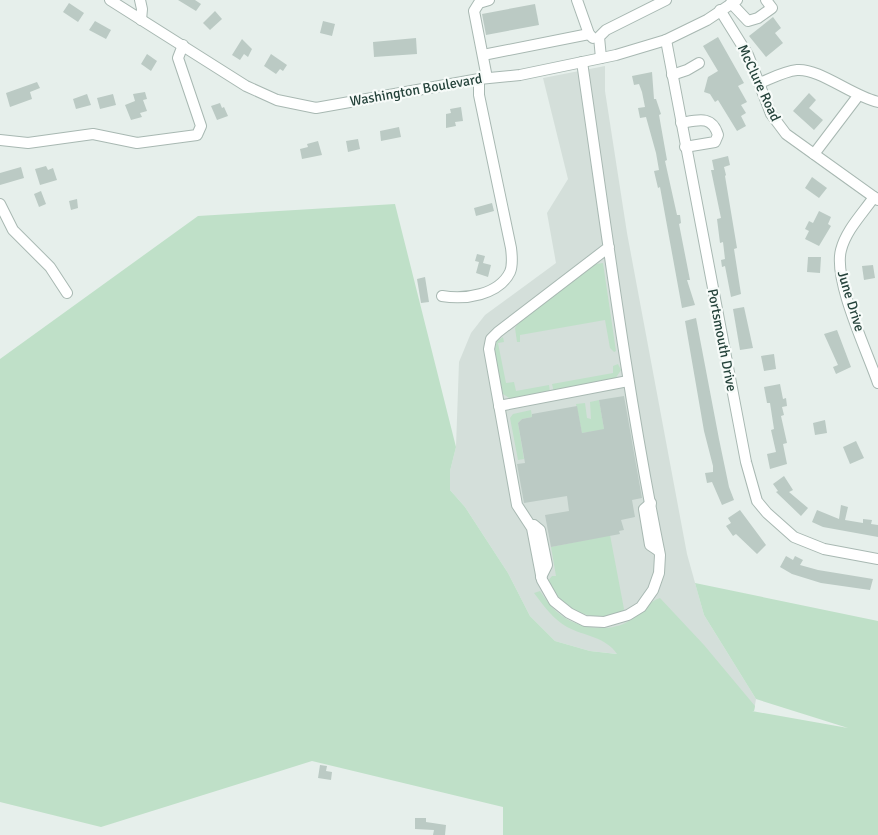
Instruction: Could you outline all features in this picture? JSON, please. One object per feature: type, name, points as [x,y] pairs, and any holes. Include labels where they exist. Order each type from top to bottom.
[{"type":"street","name":"Washington Boulevard","points":[[110,0],[246,86],[269,97],[316,108],[483,78],[520,75],[600,58],[666,40],[734,2]]},
{"type":"street","points":[[140,0],[142,9],[140,20]]},
{"type":"street","points":[[442,296],[452,298],[487,292],[497,287],[506,278],[512,264],[511,248],[479,95],[483,78],[483,55],[474,11],[479,3],[489,0]]},
{"type":"street","points":[[577,0],[589,34],[598,45]]},
{"type":"street","points":[[600,58],[598,45],[600,36],[606,30],[666,0]]},
{"type":"street","points":[[734,2],[748,21],[758,18],[772,8],[766,0]]},
{"type":"street","name":"McClure Road","points":[[720,10],[748,55],[771,114],[786,134],[876,199]]},
{"type":"street","points":[[483,55],[589,34]]},
{"type":"street","name":"Portsmouth Drive","points":[[666,40],[746,462],[757,501],[794,538],[824,549],[878,559]]},
{"type":"street","points":[[0,140],[28,143],[93,134],[137,143],[197,135],[201,126],[178,58],[183,45]]},
{"type":"street","points":[[582,62],[609,247],[628,382],[660,550],[661,564],[657,582],[648,599],[635,611],[612,620],[585,621],[568,613],[549,594],[542,577],[532,528],[517,505],[489,349],[491,339],[609,247]]},
{"type":"street","points":[[672,74],[687,70],[699,63]]},
{"type":"street","points":[[760,83],[794,70],[805,70],[816,72],[858,96],[878,102]]},
{"type":"street","points":[[814,154],[858,96]]},
{"type":"street","points":[[681,122],[707,119],[712,122],[718,135],[714,142],[685,147]]},
{"type":"street","name":"June Drive","points":[[876,199],[846,236],[841,248],[839,270],[878,383]]},
{"type":"street","points":[[0,204],[13,230],[50,267],[67,292]]},
{"type":"street","points":[[499,406],[628,382]]},
{"type":"shaded area","points":[[605,66],[605,91],[627,233],[687,554],[704,615],[756,699],[754,711],[618,654],[590,651],[555,641],[530,616],[508,573],[465,507],[450,490],[450,471],[456,447],[459,362],[471,333],[485,315],[556,263],[547,213],[568,179],[543,78]]},
{"type":"green space","points":[[395,204],[456,447],[450,471],[450,490],[465,507],[508,573],[530,616],[555,641],[590,651],[617,654],[601,640],[562,624],[549,612],[534,593],[540,591],[554,610],[564,618],[582,625],[601,628],[620,625],[629,621],[652,602],[660,598],[704,645],[755,706],[754,711],[752,711],[848,728],[756,699],[704,615],[695,583],[878,621],[878,835],[503,835],[503,807],[312,761],[101,827],[0,802],[0,359],[198,216]]},
{"type":"green space","points":[[603,263],[616,351],[614,352],[610,348],[605,320],[520,335],[520,342],[517,342],[515,328],[520,321],[596,264]]},
{"type":"green space","points":[[503,337],[504,342],[498,343],[506,383],[514,382],[516,391],[549,385],[550,392],[511,399],[503,394],[494,352],[497,341]]},
{"type":"green space","points":[[618,364],[621,370],[615,379],[554,392],[552,384],[613,373],[613,366]]},
{"type":"green space","points":[[599,400],[605,435],[597,437],[595,431],[582,433],[576,404],[585,403],[587,418],[591,419],[590,402]]},
{"type":"green space","points":[[531,410],[532,417],[522,419],[518,423],[524,459],[518,460],[510,418],[513,414]]},
{"type":"green space","points":[[610,535],[624,609],[622,613],[610,616],[588,615],[579,612],[561,600],[548,581],[552,576],[556,576],[551,547]]},
{"type":"building","points":[[178,0],[195,0],[201,4],[196,11]]},
{"type":"building","points":[[69,3],[84,13],[78,22],[63,12]]},
{"type":"building","points":[[535,4],[539,25],[486,35],[482,14]]},
{"type":"building","points":[[215,11],[222,19],[210,30],[203,23]]},
{"type":"building","points":[[773,17],[781,28],[775,33],[783,43],[766,57],[749,36]]},
{"type":"building","points":[[95,21],[111,30],[106,39],[89,30]]},
{"type":"building","points":[[323,21],[335,24],[332,36],[320,33]]},
{"type":"building","points":[[718,37],[744,83],[738,86],[747,102],[741,105],[746,113],[741,116],[746,126],[737,131],[718,100],[715,102],[710,94],[704,92],[708,77],[718,71],[703,46]]},
{"type":"building","points":[[416,38],[417,54],[374,57],[373,42]]},
{"type":"building","points":[[242,39],[252,49],[248,57],[244,54],[240,60],[232,55]]},
{"type":"building","points":[[147,54],[157,61],[151,71],[141,64]]},
{"type":"building","points":[[271,54],[287,65],[283,71],[280,69],[276,74],[264,66]]},
{"type":"building","points":[[652,72],[654,99],[656,99],[661,114],[659,115],[667,160],[665,161],[677,215],[680,215],[681,223],[679,224],[690,280],[687,280],[695,305],[682,308],[660,187],[658,188],[654,171],[659,170],[656,153],[646,117],[640,118],[638,108],[645,107],[639,84],[634,85],[632,76]]},
{"type":"building","points":[[37,82],[40,88],[30,92],[32,99],[10,107],[6,93]]},
{"type":"building","points":[[145,92],[147,99],[143,100],[147,111],[140,113],[142,117],[131,120],[125,105],[135,101],[133,94]]},
{"type":"building","points":[[809,93],[816,100],[809,108],[823,120],[814,130],[793,111]]},
{"type":"building","points":[[87,94],[91,105],[76,109],[73,99]]},
{"type":"building","points":[[113,94],[116,105],[100,109],[97,98]]},
{"type":"building","points":[[220,103],[228,116],[217,120],[211,106]]},
{"type":"building","points":[[461,107],[463,121],[455,122],[456,126],[446,128],[446,114],[451,113],[450,109]]},
{"type":"building","points":[[399,127],[401,137],[381,141],[380,131]]},
{"type":"building","points":[[358,139],[360,149],[348,152],[346,141]]},
{"type":"building","points":[[318,141],[322,155],[302,159],[300,149],[308,147],[307,144]]},
{"type":"building","points":[[728,156],[730,165],[724,167],[737,248],[734,249],[741,294],[731,297],[725,266],[722,267],[721,260],[725,259],[723,242],[720,243],[717,219],[721,218],[711,170],[714,170],[712,160]]},
{"type":"building","points":[[46,166],[48,170],[53,168],[57,180],[40,185],[35,169]]},
{"type":"building","points":[[21,167],[24,178],[0,185],[0,173]]},
{"type":"building","points":[[812,177],[827,188],[819,198],[805,188]]},
{"type":"building","points":[[41,191],[46,204],[39,207],[34,194]]},
{"type":"building","points":[[77,199],[78,208],[71,210],[69,201]]},
{"type":"building","points":[[492,203],[494,211],[476,216],[474,208]]},
{"type":"building","points":[[819,211],[831,217],[828,224],[831,226],[819,246],[805,239],[809,231],[805,229],[809,221],[813,223]]},
{"type":"building","points":[[477,254],[485,256],[483,263],[491,265],[488,277],[476,273],[479,262],[475,261]]},
{"type":"building","points":[[808,257],[821,257],[820,273],[807,272]]},
{"type":"building","points":[[873,265],[875,278],[864,280],[862,266]]},
{"type":"building","points":[[425,277],[429,302],[421,303],[417,279]]},
{"type":"building","points":[[744,307],[753,348],[740,350],[733,309]]},
{"type":"building","points":[[696,318],[729,487],[734,500],[722,505],[712,482],[707,483],[705,473],[713,472],[713,466],[704,431],[685,321]]},
{"type":"building","points":[[837,330],[851,367],[836,374],[833,367],[838,365],[824,334]]},
{"type":"building","points":[[774,354],[776,369],[764,371],[761,356]]},
{"type":"building","points":[[780,384],[783,399],[786,398],[787,406],[782,407],[784,415],[781,416],[787,443],[783,444],[787,464],[770,469],[767,454],[776,452],[771,430],[774,429],[770,403],[767,403],[764,387]]},
{"type":"building","points":[[624,396],[642,498],[632,500],[635,517],[621,520],[624,530],[619,531],[620,534],[551,547],[545,515],[569,511],[567,496],[524,503],[517,464],[525,463],[518,423],[522,419],[532,417],[532,414],[577,406],[582,433],[604,429],[599,400]]},
{"type":"building","points":[[825,420],[827,433],[815,435],[813,423]]},
{"type":"building","points":[[856,441],[864,458],[850,464],[843,447]]},
{"type":"building","points":[[784,476],[793,490],[789,492],[808,508],[801,516],[776,492],[778,491],[773,484]]},
{"type":"building","points":[[841,505],[848,507],[845,520],[863,523],[863,519],[872,520],[871,524],[878,525],[878,537],[823,527],[812,522],[817,510],[839,519]]},
{"type":"building","points":[[740,510],[766,545],[757,554],[736,534],[733,536],[726,526],[731,523],[728,518]]},
{"type":"building","points":[[786,556],[793,560],[795,556],[803,560],[800,565],[818,570],[873,579],[870,590],[821,583],[792,574],[780,567]]},
{"type":"building","points":[[320,765],[327,766],[326,771],[332,772],[331,780],[318,778]]},
{"type":"building","points":[[415,818],[426,818],[426,822],[446,825],[445,835],[433,835],[434,830],[415,829]]}]
